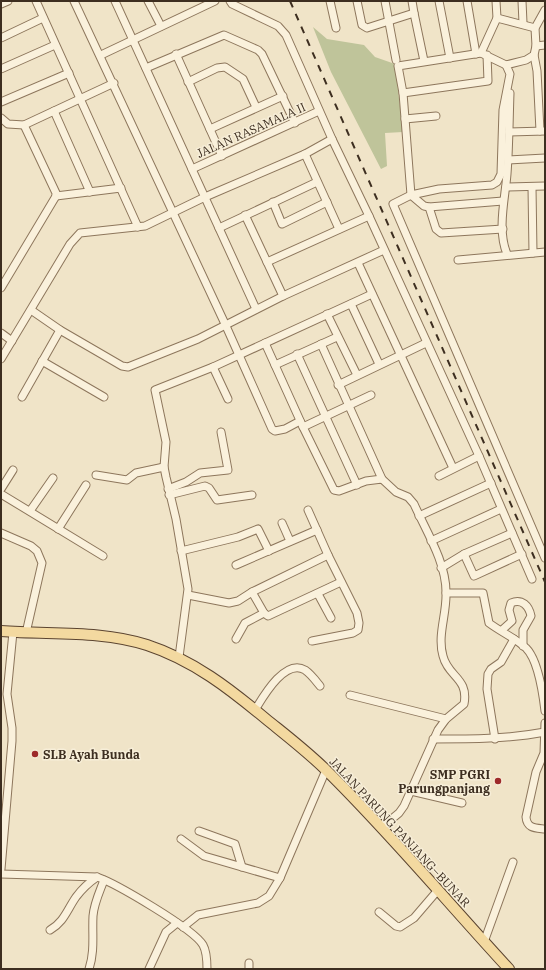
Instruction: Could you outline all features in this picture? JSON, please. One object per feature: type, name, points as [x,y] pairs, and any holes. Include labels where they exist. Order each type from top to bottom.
[{"type":"main road","name":"JALAN PARUNG PANJANG–BUNAR","points":[[1,634],[13,632],[110,637],[143,644],[179,657],[220,683],[255,710],[326,770],[382,827],[509,969]]},
{"type":"street","points":[[1,4],[8,1]]},
{"type":"street","points":[[36,1],[138,227]]},
{"type":"street","points":[[74,1],[114,83],[274,432],[302,424],[349,407],[371,395]]},
{"type":"street","points":[[115,1],[256,309]]},
{"type":"street","points":[[148,1],[161,26]]},
{"type":"street","points":[[101,55],[215,1]]},
{"type":"street","points":[[230,1],[283,30],[332,140],[369,216],[479,456],[532,579]]},
{"type":"street","points":[[330,1],[336,28]]},
{"type":"street","points":[[358,1],[364,27],[367,28],[414,13]]},
{"type":"street","points":[[385,1],[396,60]]},
{"type":"street","points":[[412,1],[424,61]]},
{"type":"street","points":[[439,1],[450,58]]},
{"type":"street","points":[[403,93],[488,81],[467,1]]},
{"type":"street","points":[[481,54],[497,18],[496,1]]},
{"type":"street","points":[[522,1],[523,23]]},
{"type":"street","points":[[509,132],[543,131],[534,55],[536,46],[535,28],[545,10]]},
{"type":"street","points":[[1,38],[43,18]]},
{"type":"street","points":[[497,18],[523,23],[535,28]]},
{"type":"street","points":[[146,68],[176,54],[224,35],[260,52],[295,123]]},
{"type":"street","points":[[1,70],[56,45]]},
{"type":"street","points":[[536,46],[545,45]]},
{"type":"street","points":[[176,54],[222,156]]},
{"type":"street","points":[[503,201],[429,207],[424,206],[411,195],[406,119],[398,66],[424,61],[481,54],[506,65],[526,60],[534,55]]},
{"type":"street","points":[[506,65],[510,74],[508,160],[506,187],[503,201],[507,254]]},
{"type":"street","points":[[188,82],[217,68],[225,67],[243,79],[256,107]]},
{"type":"street","points":[[1,102],[69,73]]},
{"type":"street","points":[[510,74],[503,110],[500,174],[497,182],[488,186],[460,186],[411,195],[393,204],[545,558]]},
{"type":"street","points":[[1,118],[8,124],[24,125],[114,83]]},
{"type":"street","points":[[210,129],[282,96]]},
{"type":"street","points":[[54,111],[90,192]]},
{"type":"street","name":"JALAN RASAMALA II","points":[[192,169],[319,111]]},
{"type":"street","points":[[406,119],[436,116]]},
{"type":"street","points":[[1,288],[56,196],[56,193],[24,125]]},
{"type":"street","points":[[1,359],[70,244],[80,233],[145,226],[205,197],[305,154],[332,140]]},
{"type":"street","points":[[305,154],[339,229]]},
{"type":"street","points":[[508,160],[545,158]]},
{"type":"street","points":[[219,228],[317,182]]},
{"type":"street","points":[[506,187],[545,186]]},
{"type":"street","points":[[532,187],[533,253]]},
{"type":"street","points":[[56,196],[121,188]]},
{"type":"street","points":[[273,202],[282,224],[327,202]]},
{"type":"street","points":[[429,207],[436,229],[441,233],[504,229]]},
{"type":"street","points":[[245,215],[283,296]]},
{"type":"street","points":[[267,262],[369,216]]},
{"type":"street","points":[[31,310],[60,330],[122,366],[128,367],[198,339],[283,296],[384,250]]},
{"type":"street","points":[[458,260],[507,254],[545,252]]},
{"type":"street","points":[[358,263],[454,468]]},
{"type":"street","points":[[179,657],[188,595],[174,512],[164,466],[166,442],[155,390],[238,356],[372,294]]},
{"type":"street","points":[[351,304],[379,364]]},
{"type":"street","points":[[327,314],[357,375]]},
{"type":"street","points":[[22,397],[60,330]]},
{"type":"street","points":[[1,333],[12,341]]},
{"type":"street","points":[[275,365],[337,337]]},
{"type":"street","points":[[265,343],[334,490],[339,491],[371,480],[382,480]]},
{"type":"street","points":[[338,385],[379,364],[426,343]]},
{"type":"street","points":[[321,344],[338,385],[382,480],[396,492],[408,497],[431,541],[441,568],[446,593],[441,641],[443,657],[462,683],[465,693],[464,704],[446,719],[433,739],[411,791],[399,813],[382,827]]},
{"type":"street","points":[[297,354],[357,485]]},
{"type":"street","points":[[42,361],[104,397]]},
{"type":"street","points":[[213,367],[228,399]]},
{"type":"street","points":[[169,492],[200,473],[226,472],[228,470],[221,432]]},
{"type":"street","points":[[439,476],[479,456]]},
{"type":"street","points":[[96,475],[127,480],[136,473],[164,466]]},
{"type":"street","points":[[1,489],[13,470]]},
{"type":"street","points":[[30,512],[53,478]]},
{"type":"street","points":[[419,516],[491,483]]},
{"type":"street","points":[[58,529],[86,485]]},
{"type":"street","points":[[169,492],[205,486],[209,488],[217,500],[252,495]]},
{"type":"street","points":[[1,494],[103,556]]},
{"type":"street","points":[[431,541],[502,509]]},
{"type":"street","points":[[308,510],[328,555],[357,613],[359,623],[358,630],[353,633],[312,641]]},
{"type":"street","points":[[282,523],[290,541]]},
{"type":"street","points":[[181,551],[238,538],[256,529],[259,530],[269,551]]},
{"type":"street","points":[[236,564],[317,530]]},
{"type":"street","points":[[1,533],[37,550],[42,563],[26,633]]},
{"type":"street","points":[[441,568],[464,554],[512,533]]},
{"type":"street","points":[[464,554],[474,576],[522,554]]},
{"type":"street","points":[[188,595],[233,603],[252,592],[328,555]]},
{"type":"street","points":[[252,592],[264,613],[268,616],[341,582]]},
{"type":"street","points":[[446,593],[483,594],[486,601],[488,620],[493,626],[502,630],[523,646],[530,654],[535,666],[545,711]]},
{"type":"street","points":[[318,594],[331,618]]},
{"type":"street","points":[[502,630],[512,621],[509,610],[511,603],[517,601],[523,602],[530,610],[531,616],[523,630],[523,646]]},
{"type":"street","points":[[236,639],[245,623],[264,613]]},
{"type":"street","points":[[1,869],[12,741],[12,728],[5,703],[13,632]]},
{"type":"street","points":[[495,739],[487,688],[488,674],[491,669],[501,662],[514,639]]},
{"type":"street","points":[[255,710],[273,684],[291,669],[298,668],[306,671],[320,686]]},
{"type":"street","points":[[350,695],[446,719]]},
{"type":"street","points":[[545,723],[544,753],[536,772],[526,820],[531,827],[545,829]]},
{"type":"street","points":[[433,739],[495,739],[522,737],[544,732]]},
{"type":"street","points":[[149,969],[166,932],[204,913],[246,906],[264,900],[274,890],[326,770]]},
{"type":"street","points":[[411,791],[462,803]]},
{"type":"street","points":[[200,831],[235,844],[242,868]]},
{"type":"street","points":[[181,838],[204,856],[280,878]]},
{"type":"street","points":[[484,942],[513,862]]},
{"type":"street","points":[[1,874],[97,877],[104,880],[180,925],[203,945],[207,969]]},
{"type":"street","points":[[50,930],[60,924],[78,894],[86,885],[97,877]]},
{"type":"street","points":[[89,969],[94,947],[93,915],[96,900],[104,880]]},
{"type":"street","points":[[380,912],[400,928],[414,918],[438,890]]},
{"type":"green space","points":[[313,27],[327,39],[364,45],[375,57],[395,64],[403,132],[385,133],[387,166],[381,169],[331,72]]},
{"type":"railway","points":[[290,1],[545,582]]},
{"type":"place","name":"SLB Ayah Bunda","points":[[35,754]]},
{"type":"place","name":"SMP PGRI Parungpanjang","points":[[498,781]]}]
